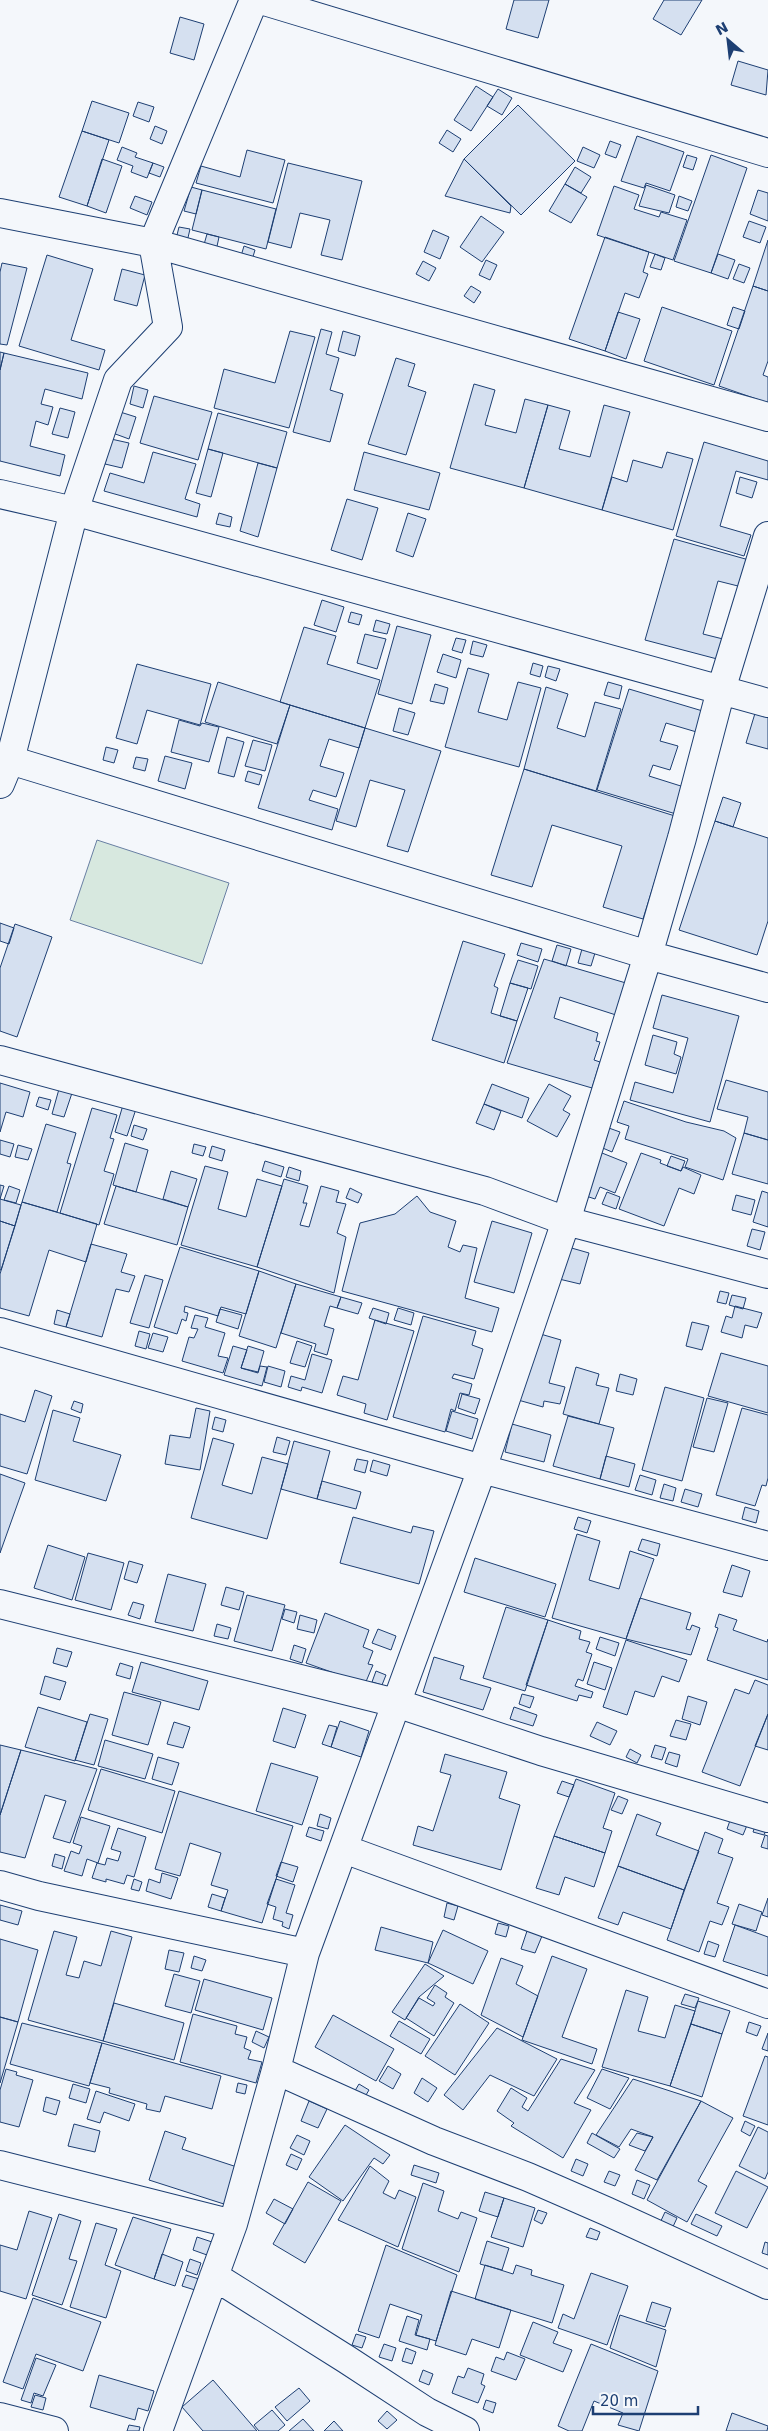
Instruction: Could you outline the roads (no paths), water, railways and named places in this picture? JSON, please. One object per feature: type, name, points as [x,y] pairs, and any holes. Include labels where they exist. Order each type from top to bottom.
[{"type":"street","points":[[254,0],[153,243],[168,327],[118,380],[74,511],[4,768],[768,988]]},
{"type":"street","points":[[261,0],[768,153]]},
{"type":"street","points":[[0,213],[153,243],[768,417]]},
{"type":"street","points":[[0,494],[74,511],[768,703]]},
{"type":"street","points":[[158,2431],[233,2224],[276,2070],[305,1953],[482,1469],[566,1221],[648,955],[682,838],[721,690],[768,536]]},
{"type":"street","points":[[0,1060],[485,1191],[566,1221],[768,1274]]},
{"type":"street","points":[[0,1332],[482,1469],[768,1546]]},
{"type":"street","points":[[0,1604],[396,1703],[541,1751],[768,1818]]},
{"type":"street","points":[[344,1849],[768,2004]]},
{"type":"street","points":[[0,1885],[39,1896],[305,1953]]},
{"type":"street","points":[[276,2070],[434,2141],[580,2199],[768,2285]]},
{"type":"street","points":[[0,2165],[233,2224]]},
{"type":"street","points":[[214,2276],[426,2412],[465,2431]]},
{"type":"street","points":[[0,2417],[54,2431]]}]
